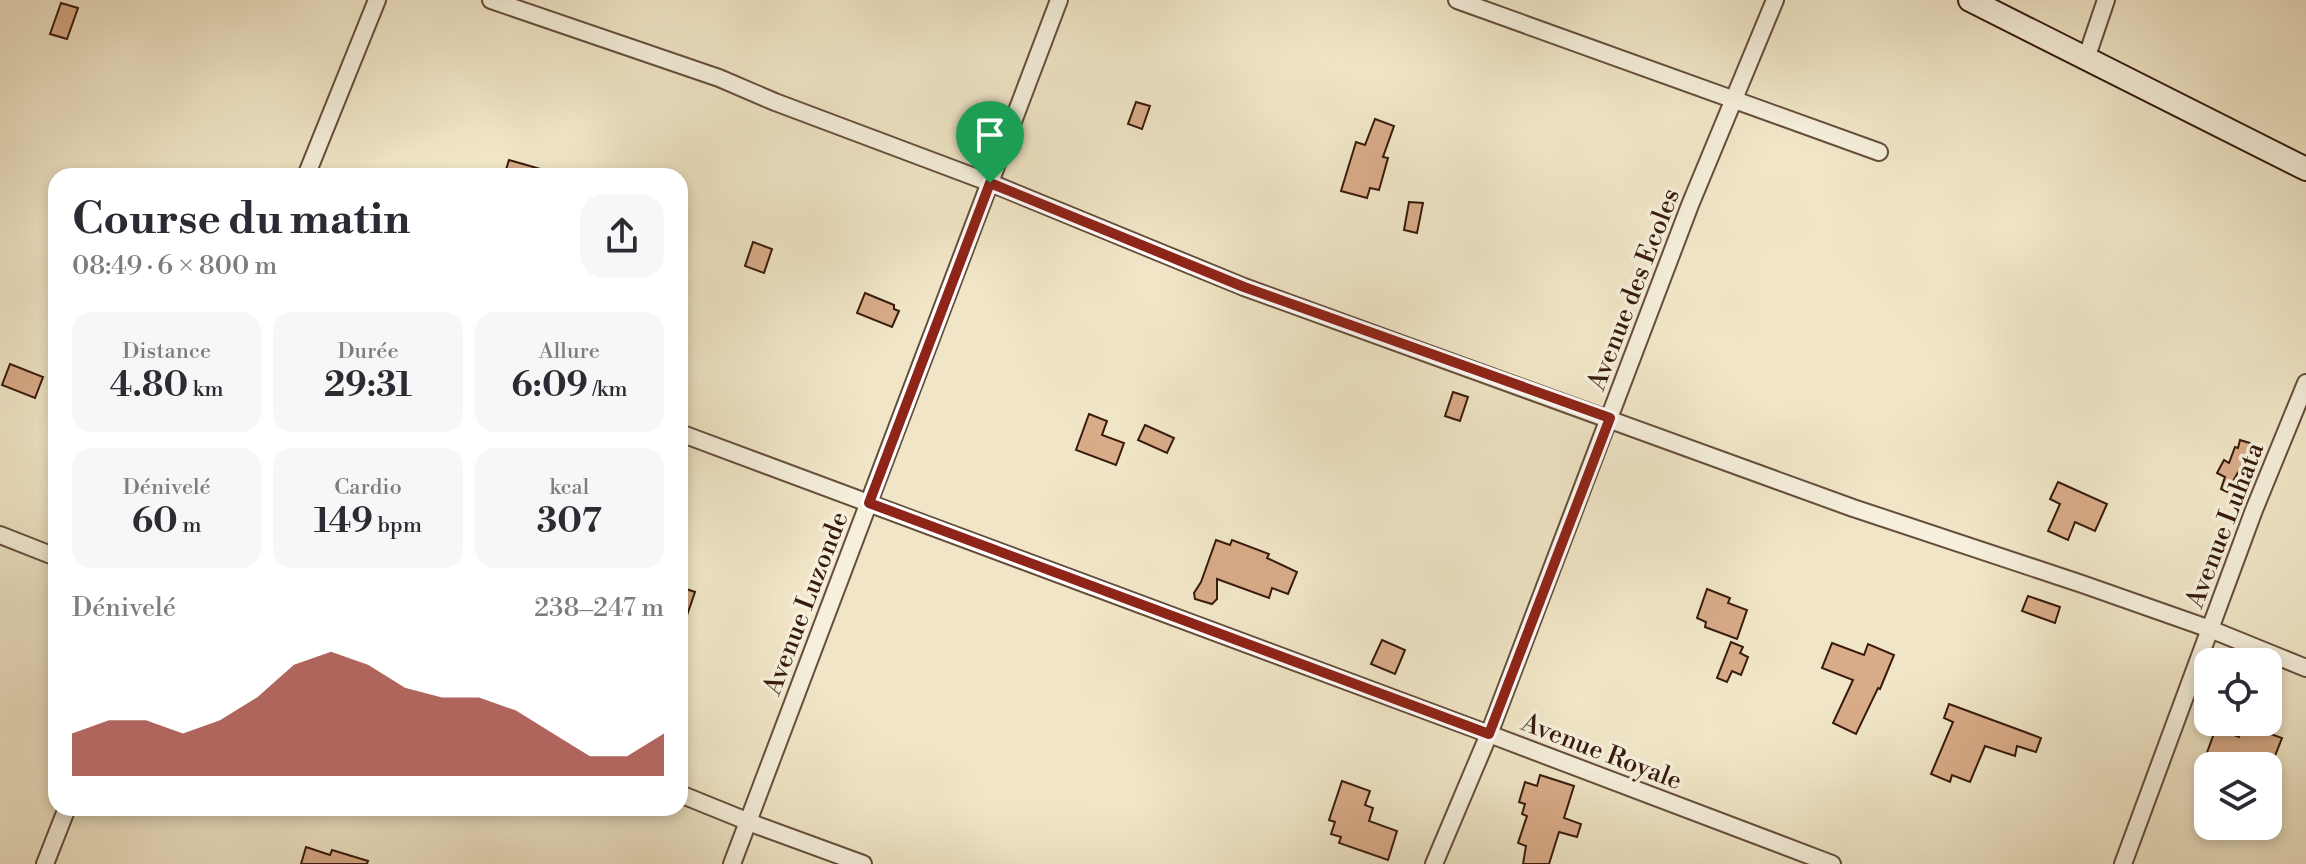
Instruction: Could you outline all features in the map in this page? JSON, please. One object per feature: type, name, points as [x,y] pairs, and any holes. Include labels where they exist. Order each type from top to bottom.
[{"type":"street","points":[[309,168],[377,0]]},
{"type":"street","points":[[491,0],[719,78],[990,183],[1244,287],[1853,508],[2210,629],[2306,668]]},
{"type":"street","name":"Avenue Luzonde","points":[[732,864],[1059,0]]},
{"type":"street","points":[[1457,0],[1879,152]]},
{"type":"street","name":"Avenue des Ecoles","points":[[1434,864],[1489,734],[1690,205],[1775,0]]},
{"type":"street","points":[[1970,0],[2306,169]]},
{"type":"street","points":[[2086,59],[2106,0]]},
{"type":"street","name":"Avenue Luhata","points":[[2123,864],[2254,510],[2306,383]]},
{"type":"street","name":"Avenue Royale","points":[[688,436],[1832,864]]},
{"type":"street","points":[[0,535],[48,554]]},
{"type":"street","points":[[688,797],[863,864]]},
{"type":"street","points":[[45,864],[64,816]]},
{"type":"building","points":[[61,3],[78,8],[67,39],[50,34]]},
{"type":"building","points":[[1136,102],[1150,106],[1142,129],[1128,124]]},
{"type":"building","points":[[1375,119],[1394,126],[1383,157],[1388,158],[1379,190],[1370,188],[1367,198],[1341,191],[1356,142],[1365,145]]},
{"type":"building","points":[[509,160],[537,168],[506,168]]},
{"type":"building","points":[[1409,202],[1423,203],[1417,233],[1404,230]]},
{"type":"building","points":[[753,242],[772,249],[764,273],[745,266]]},
{"type":"building","points":[[865,293],[894,305],[894,309],[899,311],[892,327],[857,313]]},
{"type":"building","points":[[10,364],[43,377],[35,398],[2,385]]},
{"type":"building","points":[[1453,392],[1468,397],[1460,421],[1445,416]]},
{"type":"building","points":[[1089,414],[1107,421],[1102,435],[1124,443],[1116,465],[1076,450]]},
{"type":"building","points":[[1145,425],[1174,438],[1167,453],[1138,440]]},
{"type":"building","points":[[2240,440],[2253,444],[2248,459],[2227,492],[2221,489],[2225,477],[2217,473],[2224,460],[2229,463]]},
{"type":"building","points":[[2058,482],[2107,504],[2095,531],[2075,522],[2068,540],[2048,531],[2060,504],[2050,499]]},
{"type":"building","points":[[1216,540],[1230,545],[1232,540],[1269,554],[1267,558],[1297,572],[1288,594],[1272,588],[1269,598],[1217,579],[1217,599],[1212,604],[1195,599],[1194,593]]},
{"type":"building","points":[[1707,589],[1730,598],[1728,603],[1747,610],[1737,639],[1705,627],[1706,622],[1697,618]]},
{"type":"building","points":[[688,590],[695,592],[688,612]]},
{"type":"building","points":[[2028,596],[2060,607],[2055,623],[2022,611]]},
{"type":"building","points":[[1382,640],[1405,650],[1395,674],[1371,664]]},
{"type":"building","points":[[1731,642],[1743,647],[1740,653],[1748,657],[1741,675],[1732,671],[1727,682],[1717,678]]},
{"type":"building","points":[[1832,643],[1864,655],[1868,644],[1894,655],[1856,734],[1833,723],[1853,680],[1822,668]]},
{"type":"building","points":[[1949,704],[2041,738],[2036,752],[2017,746],[2015,756],[1985,746],[1970,782],[1952,775],[1950,782],[1931,774],[1953,722],[1944,718]]},
{"type":"building","points":[[2213,736],[2282,738],[2276,752],[2207,752]]},
{"type":"building","points":[[1540,775],[1574,786],[1564,818],[1581,824],[1577,837],[1559,832],[1549,864],[1523,864],[1526,846],[1518,843],[1527,816],[1522,814],[1525,804],[1519,802],[1525,782],[1537,786]]},
{"type":"building","points":[[1342,781],[1370,791],[1365,805],[1373,808],[1369,821],[1397,831],[1388,860],[1339,843],[1341,837],[1331,834],[1335,822],[1329,820]]},
{"type":"building","points":[[306,847],[330,855],[332,850],[368,861],[367,864],[301,864]]},
{"type":"route","points":[[990,183],[1244,287],[1610,418],[1489,734],[869,503],[990,183]]}]
